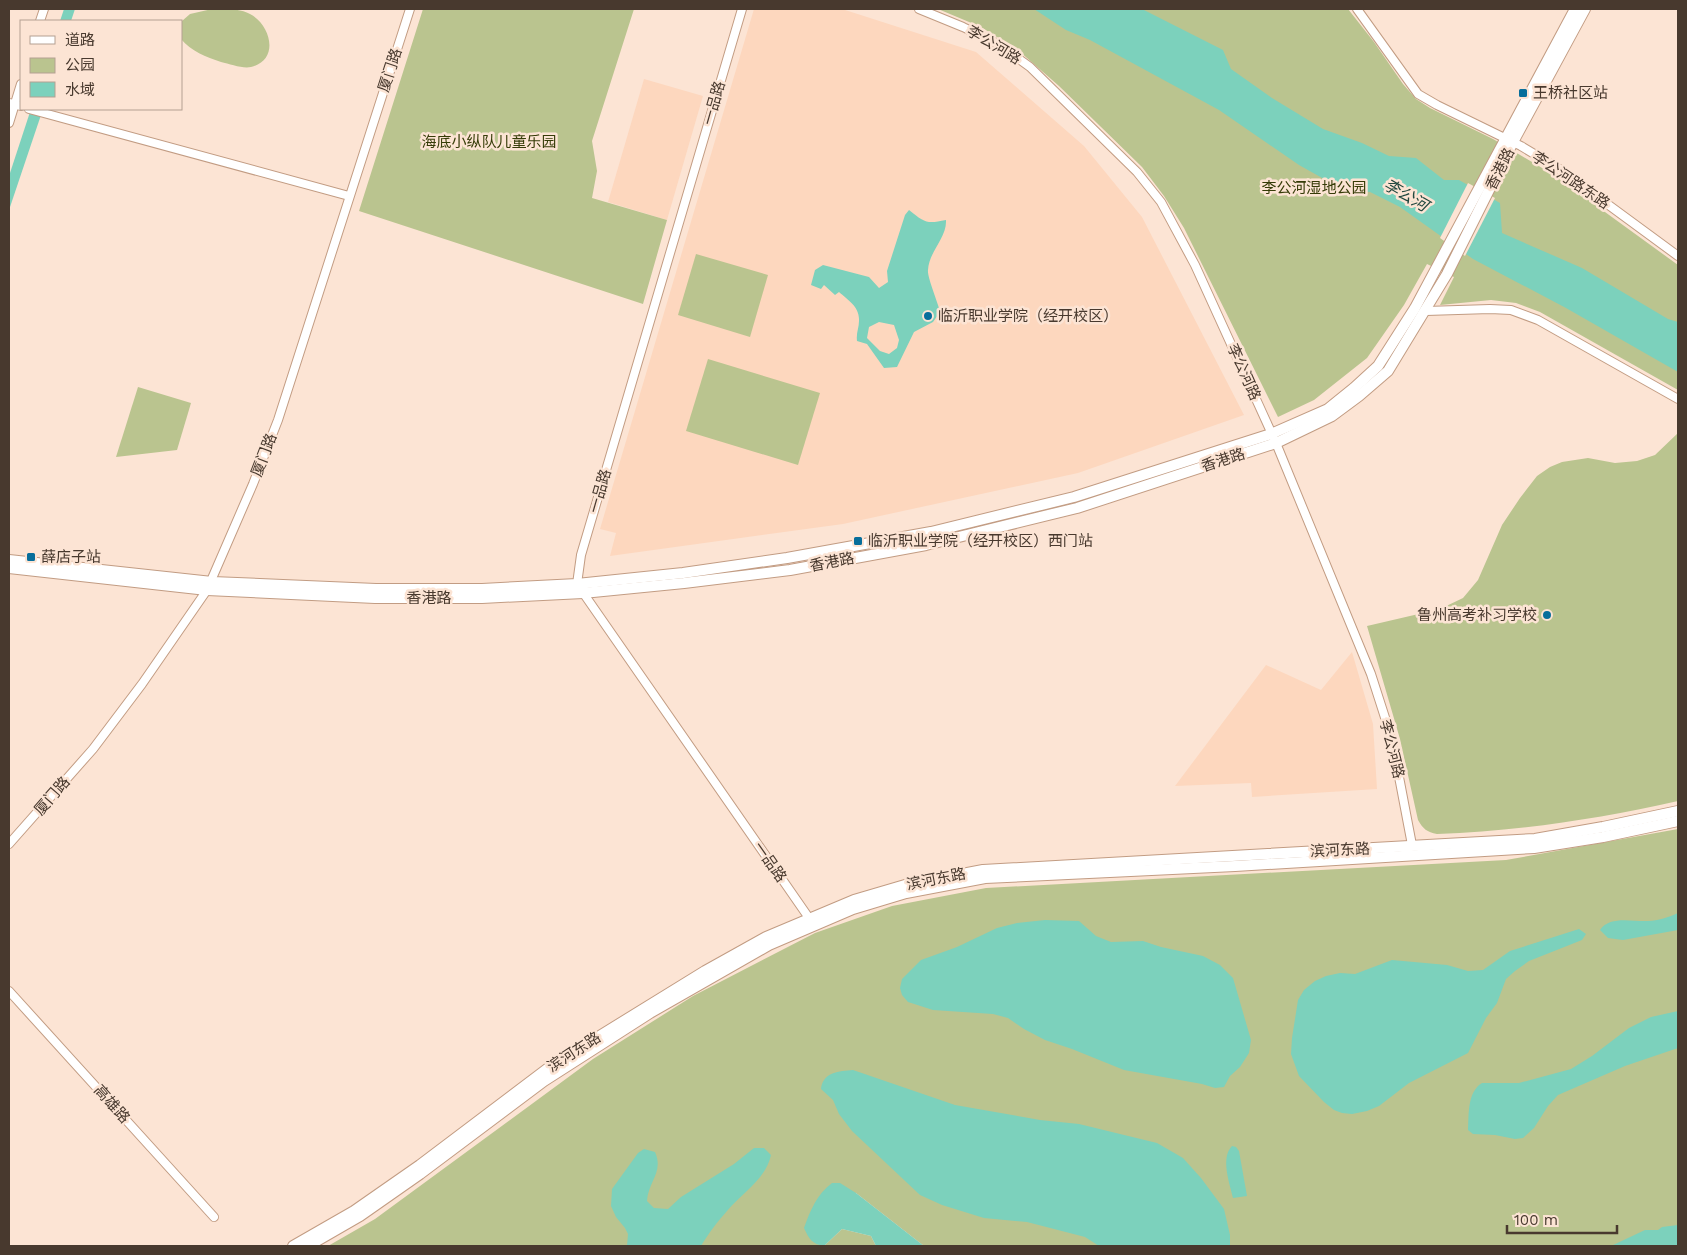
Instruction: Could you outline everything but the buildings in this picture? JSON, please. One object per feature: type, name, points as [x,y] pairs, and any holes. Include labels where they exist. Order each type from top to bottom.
[{"type":"main road","name":"香港路","points":[[9,568],[209,586],[384,598],[482,598],[583,593],[684,583],[790,570],[926,545],[1077,508],[1274,438],[1332,416],[1388,370],[1447,274],[1493,172],[1574,9]]},
{"type":"main road","name":"香港路","points":[[1509,140],[1585,9]]},
{"type":"main road","name":"香港路","points":[[9,560],[209,586],[482,589],[577,584],[683,573],[916,536],[1074,497],[1274,438],[1328,409],[1378,366],[1415,308],[1493,172]]},
{"type":"main road","name":"滨河东路","points":[[293,1246],[354,1210],[420,1165],[551,1066],[705,971],[766,937],[854,900],[905,885],[983,870],[1535,839],[1678,811]]},
{"type":"main road","name":"滨河东路","points":[[308,1246],[360,1216],[420,1174],[544,1081],[650,1013],[769,945],[853,909],[906,893],[985,878],[1235,866],[1534,848],[1603,837],[1678,821]]},
{"type":"street","name":"厦门路","points":[[9,844],[93,749],[142,684],[209,586],[278,420],[410,9]]},
{"type":"street","name":"一品路","points":[[742,9],[581,555],[577,584],[809,918]]},
{"type":"street","name":"李公河路","points":[[919,9],[998,44],[1030,66],[1137,172],[1161,202],[1195,265],[1274,438],[1371,674],[1389,730],[1412,845]]},
{"type":"street","name":"李公河路东路","points":[[1357,9],[1418,94],[1437,106],[1509,140],[1561,170],[1678,256]]},
{"type":"street","points":[[9,123],[20,88]]},
{"type":"street","points":[[34,110],[349,196]]},
{"type":"street","points":[[1426,311],[1511,310],[1538,320],[1678,399]]},
{"type":"street","name":"高雄路","points":[[9,991],[214,1218]]},
{"type":"shaded area","name":"临沂职业学院（经开校区）","points":[[754,9],[842,9],[976,52],[1084,146],[1142,217],[1244,415],[1078,473],[843,524],[610,556],[616,533],[600,529]]},
{"type":"shaded area","points":[[644,79],[703,96],[667,220],[608,202]]},
{"type":"shaded area","points":[[1352,652],[1373,724],[1377,789],[1252,797],[1251,783],[1175,786],[1266,665],[1321,690]]},
{"type":"green space","points":[[212,9],[231,9],[250,14],[263,26],[267,34],[269,50],[266,57],[260,63],[251,67],[240,67],[204,56],[182,40],[182,21],[190,14]]},
{"type":"green space","name":"海底小纵队儿童乐园","points":[[423,9],[634,9],[592,141],[597,171],[592,198],[667,220],[643,304],[359,211]]},
{"type":"green space","name":"李公河湿地公园","points":[[938,9],[1348,9],[1416,99],[1430,108],[1493,139],[1554,175],[1678,265],[1678,390],[1540,312],[1516,303],[1491,300],[1440,305],[1454,277],[1427,264],[1404,305],[1367,358],[1314,400],[1278,417],[1184,228],[1164,196],[1142,167],[1059,86],[1019,51],[981,27]]},
{"type":"green space","points":[[696,254],[768,275],[750,337],[678,315]]},
{"type":"green space","points":[[708,359],[820,393],[798,465],[686,431]]},
{"type":"green space","points":[[138,387],[191,403],[177,450],[116,457]]},
{"type":"green space","name":"鲁州高考补习学校","points":[[1678,433],[1678,801],[1588,819],[1528,827],[1437,834],[1426,830],[1418,820],[1400,739],[1367,626],[1440,609],[1463,598],[1478,580],[1502,525],[1537,476],[1550,467],[1562,462],[1588,458],[1615,463],[1637,461],[1655,455]]},
{"type":"green space","points":[[1678,829],[1678,1246],[924,1246],[856,1193],[824,1246],[328,1246],[375,1219],[593,1059],[693,996],[815,933],[892,906],[986,888],[1506,860]]},
{"type":"green space","points":[[842,1229],[871,1236],[876,1246],[824,1246]]},
{"type":"water","points":[[64,9],[75,9],[71,20],[60,20]]},
{"type":"water","name":"李公河","points":[[1034,9],[1142,9],[1223,50],[1231,69],[1272,98],[1323,129],[1362,143],[1389,156],[1416,158],[1444,180],[1459,180],[1500,203],[1502,233],[1582,268],[1668,319],[1678,322],[1678,372],[1566,308],[1473,259],[1400,207],[1370,192],[1351,190],[1324,179],[1299,165],[1219,110],[1090,40],[1066,30]]},
{"type":"water","points":[[31,110],[43,110],[9,210],[9,176]]},
{"type":"water","points":[[909,210],[926,221],[946,220],[944,233],[931,257],[928,270],[940,312],[933,322],[914,332],[897,367],[884,368],[867,344],[857,341],[859,316],[853,304],[839,292],[835,295],[824,285],[821,289],[811,285],[815,270],[823,265],[869,277],[879,288],[888,282],[887,271],[905,215]],"holes":[[[879,322],[894,325],[899,340],[897,348],[889,354],[880,351],[867,338],[869,327]]]},
{"type":"water","points":[[1678,913],[1678,930],[1623,940],[1608,938],[1600,930],[1610,922],[1622,920],[1652,921]]},
{"type":"water","points":[[1045,920],[1079,921],[1096,936],[1111,942],[1143,941],[1203,956],[1220,965],[1233,978],[1251,1040],[1249,1053],[1240,1067],[1230,1076],[1224,1087],[1215,1088],[1124,1070],[1045,1040],[1008,1018],[993,1014],[933,1010],[908,1002],[902,995],[900,988],[902,979],[921,960],[957,947],[997,928],[1017,923]]},
{"type":"water","points":[[1579,929],[1586,934],[1582,940],[1529,961],[1506,979],[1497,1003],[1486,1018],[1468,1053],[1409,1083],[1379,1106],[1352,1114],[1334,1110],[1299,1076],[1291,1054],[1298,1000],[1304,990],[1315,981],[1340,973],[1355,974],[1392,960],[1447,965],[1468,971],[1483,970],[1510,951]]},
{"type":"water","points":[[1678,1011],[1678,1048],[1625,1066],[1558,1095],[1548,1106],[1534,1128],[1523,1138],[1515,1139],[1495,1135],[1473,1134],[1468,1130],[1471,1098],[1477,1087],[1482,1083],[1519,1083],[1571,1069],[1592,1056],[1629,1028],[1651,1017]]},
{"type":"water","points":[[853,1070],[955,1105],[1040,1120],[1079,1124],[1157,1143],[1183,1158],[1224,1209],[1230,1235],[1230,1246],[1099,1246],[1085,1237],[1027,1222],[984,1218],[942,1205],[920,1195],[852,1131],[839,1114],[833,1100],[821,1089],[822,1083],[828,1076],[837,1072]]},
{"type":"water","points":[[1232,1146],[1236,1147],[1239,1151],[1247,1196],[1233,1198],[1226,1164],[1228,1151]]},
{"type":"water","points":[[754,1148],[764,1148],[771,1155],[768,1164],[759,1179],[733,1204],[701,1246],[627,1246],[628,1234],[611,1206],[612,1189],[638,1153],[644,1149],[655,1152],[658,1165],[647,1201],[654,1208],[668,1209],[681,1197],[734,1164]]},
{"type":"water","points":[[832,1183],[840,1183],[856,1193],[924,1246],[876,1246],[871,1236],[842,1229],[824,1246],[814,1242],[809,1238],[804,1228],[818,1198]]},
{"type":"water","points":[[1678,1225],[1678,1246],[1611,1246],[1645,1230],[1658,1230],[1662,1227]]},
{"type":"pier","points":[[1468,183],[1495,198],[1465,256],[1440,238]]},
{"type":"place","name":"王桥社区站","points":[[1523,93]]},
{"type":"place","name":"临沂职业学院（经开校区）","points":[[928,316]]},
{"type":"place","name":"临沂职业学院（经开校区）西门站","points":[[858,541]]},
{"type":"place","name":"薛店子站","points":[[31,557]]},
{"type":"place","name":"鲁州高考补习学校","points":[[1547,615]]}]
